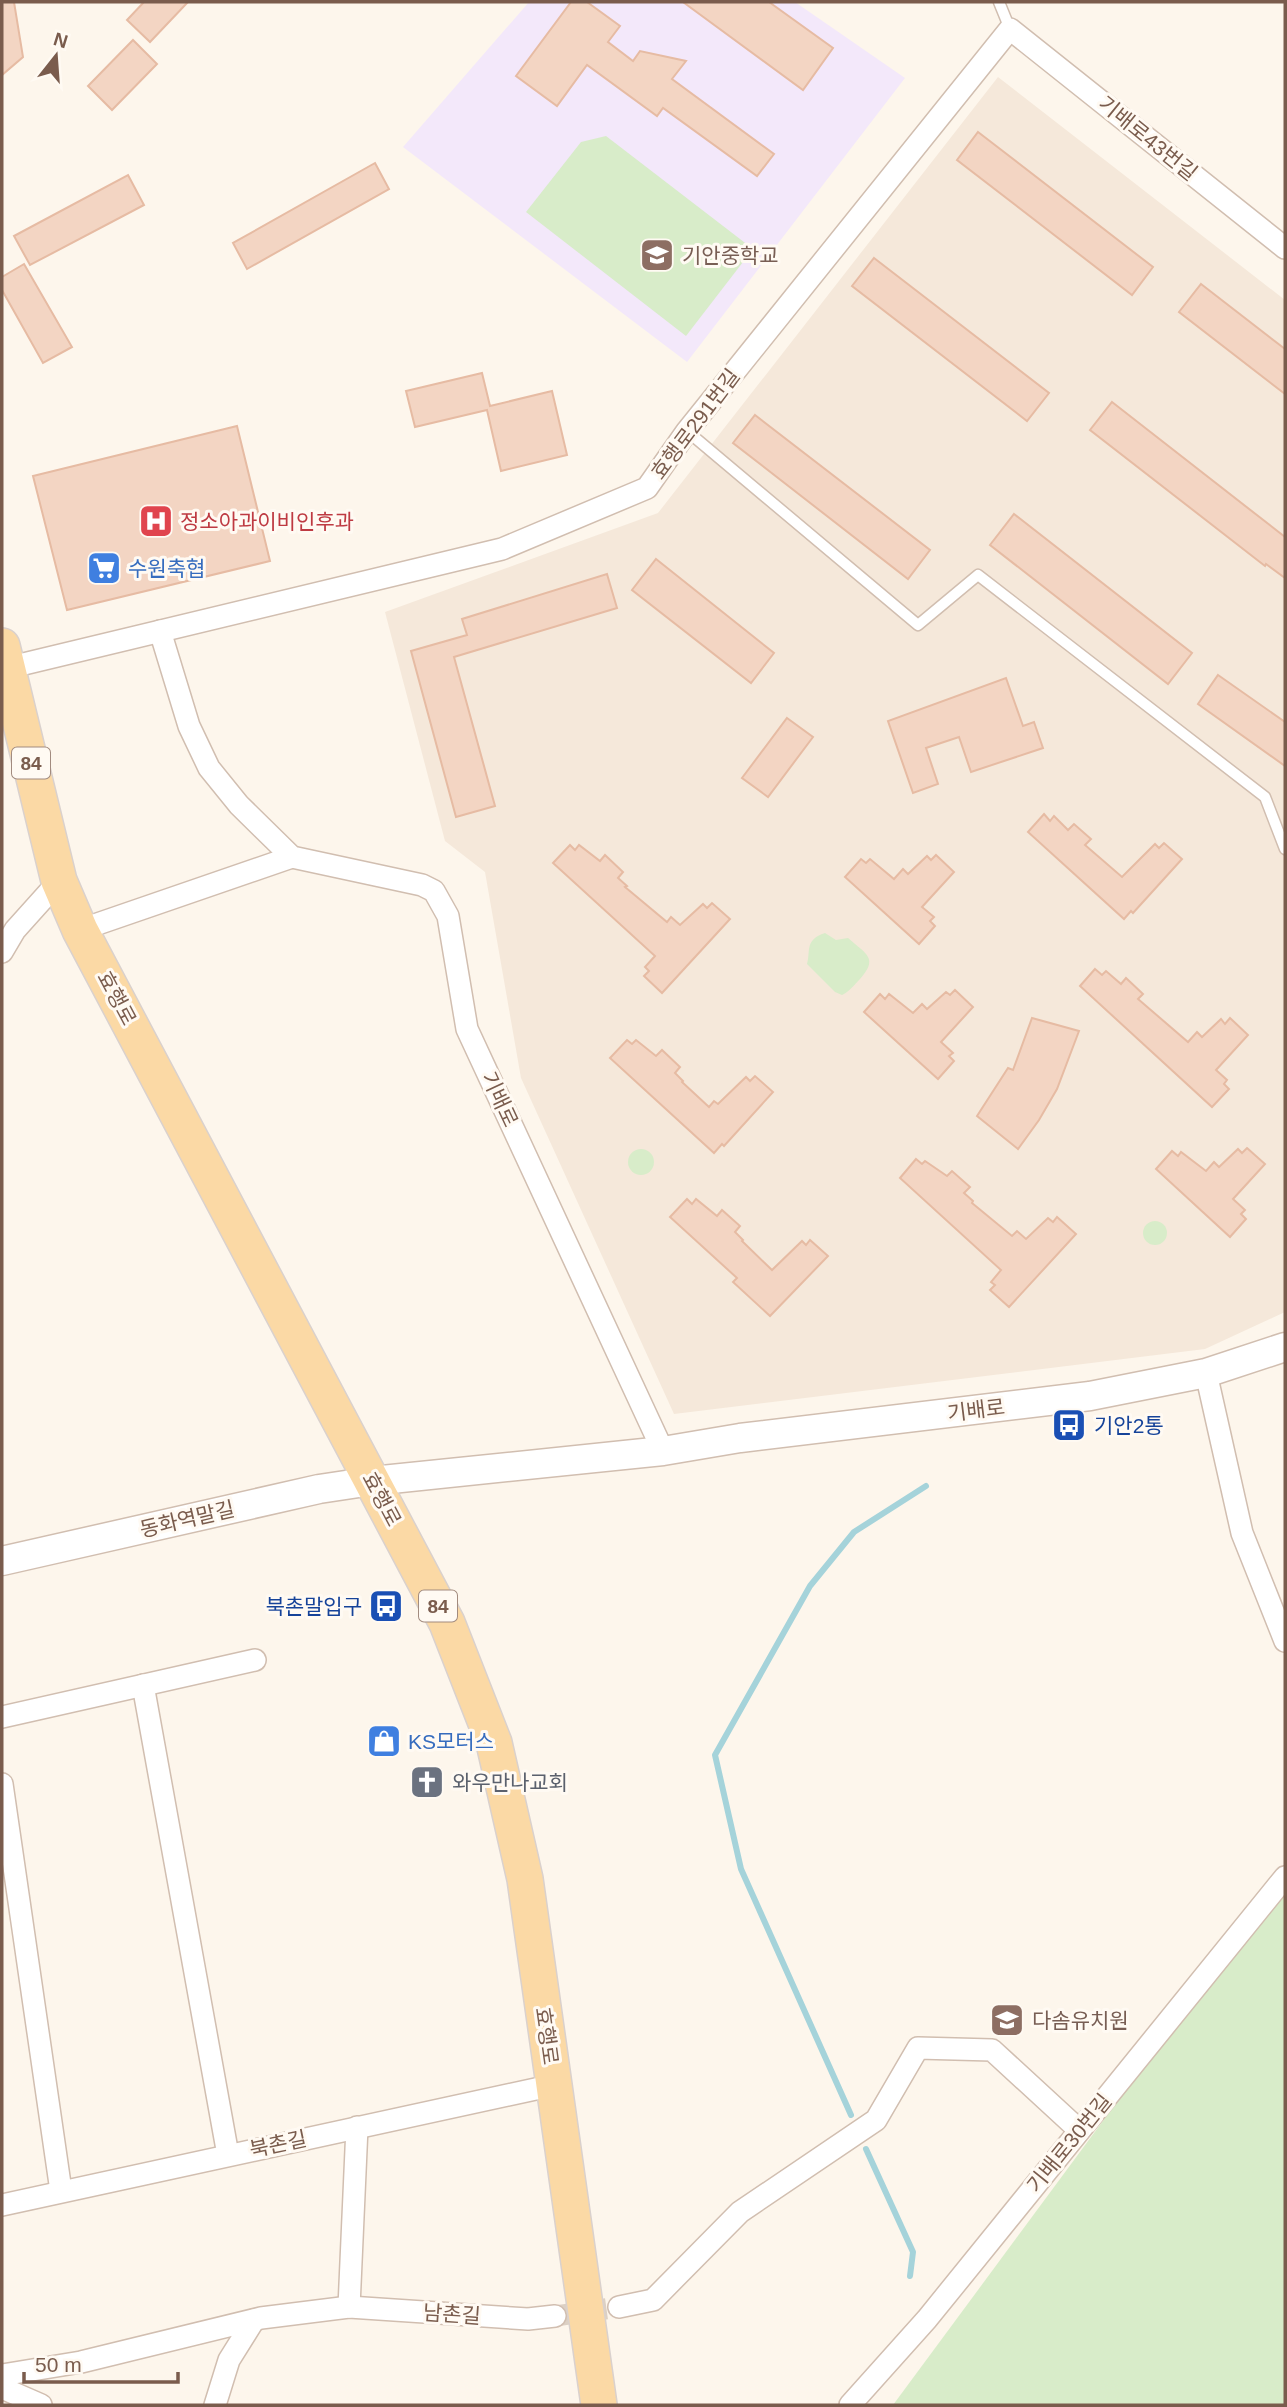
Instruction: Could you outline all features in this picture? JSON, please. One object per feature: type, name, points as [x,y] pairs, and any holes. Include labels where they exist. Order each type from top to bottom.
[{"type":"main road","name":"효행로","points":[[4,657],[59,881],[80,930],[447,1623],[494,1743],[525,1879],[599,2405]]},
{"type":"street","name":"기배로43번길","points":[[1010,29],[1285,248]]},
{"type":"street","name":"효행로291번길","points":[[4,657],[160,631],[502,549],[647,488],[687,431],[1010,29]]},
{"type":"street","points":[[80,930],[292,857],[239,805],[209,768],[189,726],[160,631]]},
{"type":"street","name":"기배로","points":[[292,857],[422,885],[434,891],[448,916],[467,1029],[663,1451]]},
{"type":"street","points":[[2,952],[15,930],[59,881]]},
{"type":"street","name":"기배로","points":[[372,1481],[663,1451],[753,1437],[1090,1396],[1206,1373],[1285,1347]]},
{"type":"street","points":[[1206,1373],[1242,1533],[1285,1641]]},
{"type":"street","name":"동화역말길","points":[[2,1561],[319,1489],[372,1481]]},
{"type":"street","points":[[2,1717],[255,1660]]},
{"type":"street","points":[[143,1685],[228,2155]]},
{"type":"street","points":[[2,1784],[7,1859],[61,2191]]},
{"type":"street","name":"기배로30번길","points":[[850,2405],[927,2319],[1285,1878]]},
{"type":"street","points":[[619,2306],[653,2300],[740,2212],[876,2120],[918,2048],[992,2049],[1079,2130]]},
{"type":"street","name":"북촌길","points":[[2,2205],[554,2085]]},
{"type":"street","points":[[349,2307],[357,2127]]},
{"type":"street","name":"남촌길","points":[[2,2375],[81,2362],[254,2320],[349,2307],[528,2319],[555,2316]]},
{"type":"street","points":[[215,2405],[229,2360],[254,2320]]},
{"type":"street","points":[[2,2388],[41,2405]]},
{"type":"lane","points":[[999,2],[1010,29]]},
{"type":"lane","points":[[687,431],[918,625],[978,575],[1265,797],[1285,849]]},
{"type":"shaded area","name":"기안중학교","points":[[529,2],[795,2],[905,78],[687,362],[403,147]]},
{"type":"shaded area","points":[[998,77],[1285,300],[1285,1312],[1205,1349],[674,1414],[521,1078],[485,872],[445,841],[385,612],[658,513]]},
{"type":"green space","points":[[606,136],[753,249],[686,336],[526,212],[581,142]]},
{"type":"green space","points":[[825,933],[836,940],[848,938],[868,957],[869,966],[866,972],[842,995],[835,992],[807,964],[811,942]]},
{"type":"green space","points":[[641,1149],[651,1152],[654,1162],[651,1172],[641,1175],[631,1172],[628,1162],[631,1152]]},
{"type":"green space","points":[[1155,1221],[1164,1224],[1167,1233],[1164,1242],[1155,1245],[1146,1242],[1143,1233],[1146,1224]]},
{"type":"green space","points":[[1285,1889],[1285,2405],[893,2405],[1145,2064]]},
{"type":"building","points":[[2,2],[14,2],[23,57],[2,75]]},
{"type":"building","points":[[144,2],[188,2],[150,42],[127,20]]},
{"type":"building","points":[[571,2],[587,2],[620,26],[608,42],[633,61],[640,51],[686,61],[672,79],[774,154],[757,176],[663,108],[657,116],[587,65],[557,106],[516,76]]},
{"type":"building","points":[[683,2],[769,2],[833,48],[803,90]]},
{"type":"building","points":[[133,40],[157,64],[112,110],[88,86]]},
{"type":"building","points":[[978,132],[1153,267],[1132,295],[957,160]]},
{"type":"building","points":[[375,163],[389,189],[247,269],[233,243]]},
{"type":"building","points":[[128,175],[144,205],[30,265],[14,236]]},
{"type":"building","points":[[874,258],[1049,393],[1027,421],[852,286]]},
{"type":"building","points":[[24,264],[72,347],[43,363],[2,290],[2,277]]},
{"type":"building","points":[[1201,284],[1285,349],[1285,394],[1179,312]]},
{"type":"building","points":[[482,373],[490,406],[552,391],[567,455],[501,471],[487,410],[415,427],[406,391]]},
{"type":"building","points":[[1112,402],[1285,537],[1285,578],[1266,564],[1265,566],[1090,430]]},
{"type":"building","points":[[755,415],[930,550],[908,579],[733,443]]},
{"type":"building","points":[[237,426],[270,561],[67,610],[33,476]]},
{"type":"building","points":[[1014,514],[1192,653],[1168,684],[990,545]]},
{"type":"building","points":[[656,559],[774,653],[751,683],[632,590]]},
{"type":"building","points":[[607,574],[617,608],[454,657],[495,806],[456,817],[411,651],[467,635],[462,619]]},
{"type":"building","points":[[1218,675],[1285,722],[1285,766],[1198,704]]},
{"type":"building","points":[[1006,678],[1023,726],[1034,722],[1043,748],[971,772],[959,737],[926,748],[938,784],[913,793],[888,721]]},
{"type":"building","points":[[787,718],[813,737],[768,797],[742,778]]},
{"type":"building","points":[[1044,814],[1050,821],[1054,816],[1068,830],[1074,824],[1091,839],[1085,845],[1122,877],[1155,844],[1159,848],[1164,843],[1182,859],[1133,913],[1131,911],[1124,919],[1028,832]]},
{"type":"building","points":[[570,845],[575,850],[579,845],[600,861],[605,855],[623,872],[618,878],[627,886],[625,887],[667,922],[671,917],[680,925],[703,904],[707,908],[712,903],[730,919],[662,993],[644,976],[649,971],[645,967],[655,956],[553,863]]},
{"type":"building","points":[[936,855],[954,872],[922,907],[934,917],[930,921],[935,926],[919,944],[845,877],[861,859],[866,863],[870,859],[894,879],[903,869],[908,874],[927,856],[931,860]]},
{"type":"building","points":[[1095,969],[1102,975],[1106,971],[1121,984],[1126,978],[1143,994],[1138,999],[1188,1042],[1197,1032],[1202,1037],[1221,1019],[1225,1024],[1230,1018],[1248,1035],[1216,1070],[1227,1080],[1224,1084],[1229,1089],[1212,1107],[1080,986]]},
{"type":"building","points":[[955,990],[973,1007],[941,1042],[953,1053],[949,1056],[954,1061],[938,1079],[864,1012],[880,994],[885,999],[889,994],[913,1013],[922,1004],[927,1009],[946,992],[950,995]]},
{"type":"building","points":[[1032,1018],[1079,1031],[1057,1089],[1018,1149],[977,1116],[1008,1068],[1013,1070]]},
{"type":"building","points":[[627,1040],[632,1044],[636,1040],[656,1056],[662,1050],[680,1067],[675,1073],[682,1082],[709,1107],[714,1101],[718,1104],[746,1077],[750,1081],[755,1076],[773,1092],[724,1146],[722,1144],[714,1153],[610,1058]]},
{"type":"building","points":[[1247,1148],[1265,1164],[1233,1199],[1245,1210],[1241,1214],[1246,1219],[1230,1237],[1156,1169],[1172,1151],[1178,1156],[1181,1152],[1206,1171],[1214,1162],[1219,1167],[1238,1149],[1242,1153]]},
{"type":"building","points":[[916,1159],[922,1164],[925,1161],[947,1176],[952,1171],[970,1187],[964,1193],[972,1203],[1012,1236],[1017,1231],[1026,1239],[1048,1218],[1053,1222],[1057,1217],[1076,1234],[1009,1307],[990,1290],[995,1285],[991,1282],[1001,1270],[900,1178]]},
{"type":"building","points":[[687,1199],[692,1204],[696,1199],[717,1216],[722,1210],[740,1226],[735,1232],[742,1241],[772,1270],[802,1241],[806,1245],[810,1240],[828,1256],[770,1316],[733,1282],[737,1278],[670,1217]]},
{"type":"waterway","points":[[851,2115],[741,1869],[715,1755],[810,1586],[854,1532],[926,1486]]},
{"type":"waterway","points":[[866,2149],[913,2252],[910,2276]]},
{"type":"tunnel","points":[[555,2316],[619,2307]]},
{"type":"place","name":"기안중학교","points":[[657,255]]},
{"type":"place","name":"정소아과이비인후과","points":[[156,521]]},
{"type":"place","name":"수원축협","points":[[104,568]]},
{"type":"place","name":"기안2통","points":[[1069,1425]]},
{"type":"place","name":"북촌말입구","points":[[386,1606]]},
{"type":"place","name":"KS모터스","points":[[384,1741]]},
{"type":"place","name":"와우만나교회","points":[[427,1782]]},
{"type":"place","name":"다솜유치원","points":[[1007,2020]]}]
